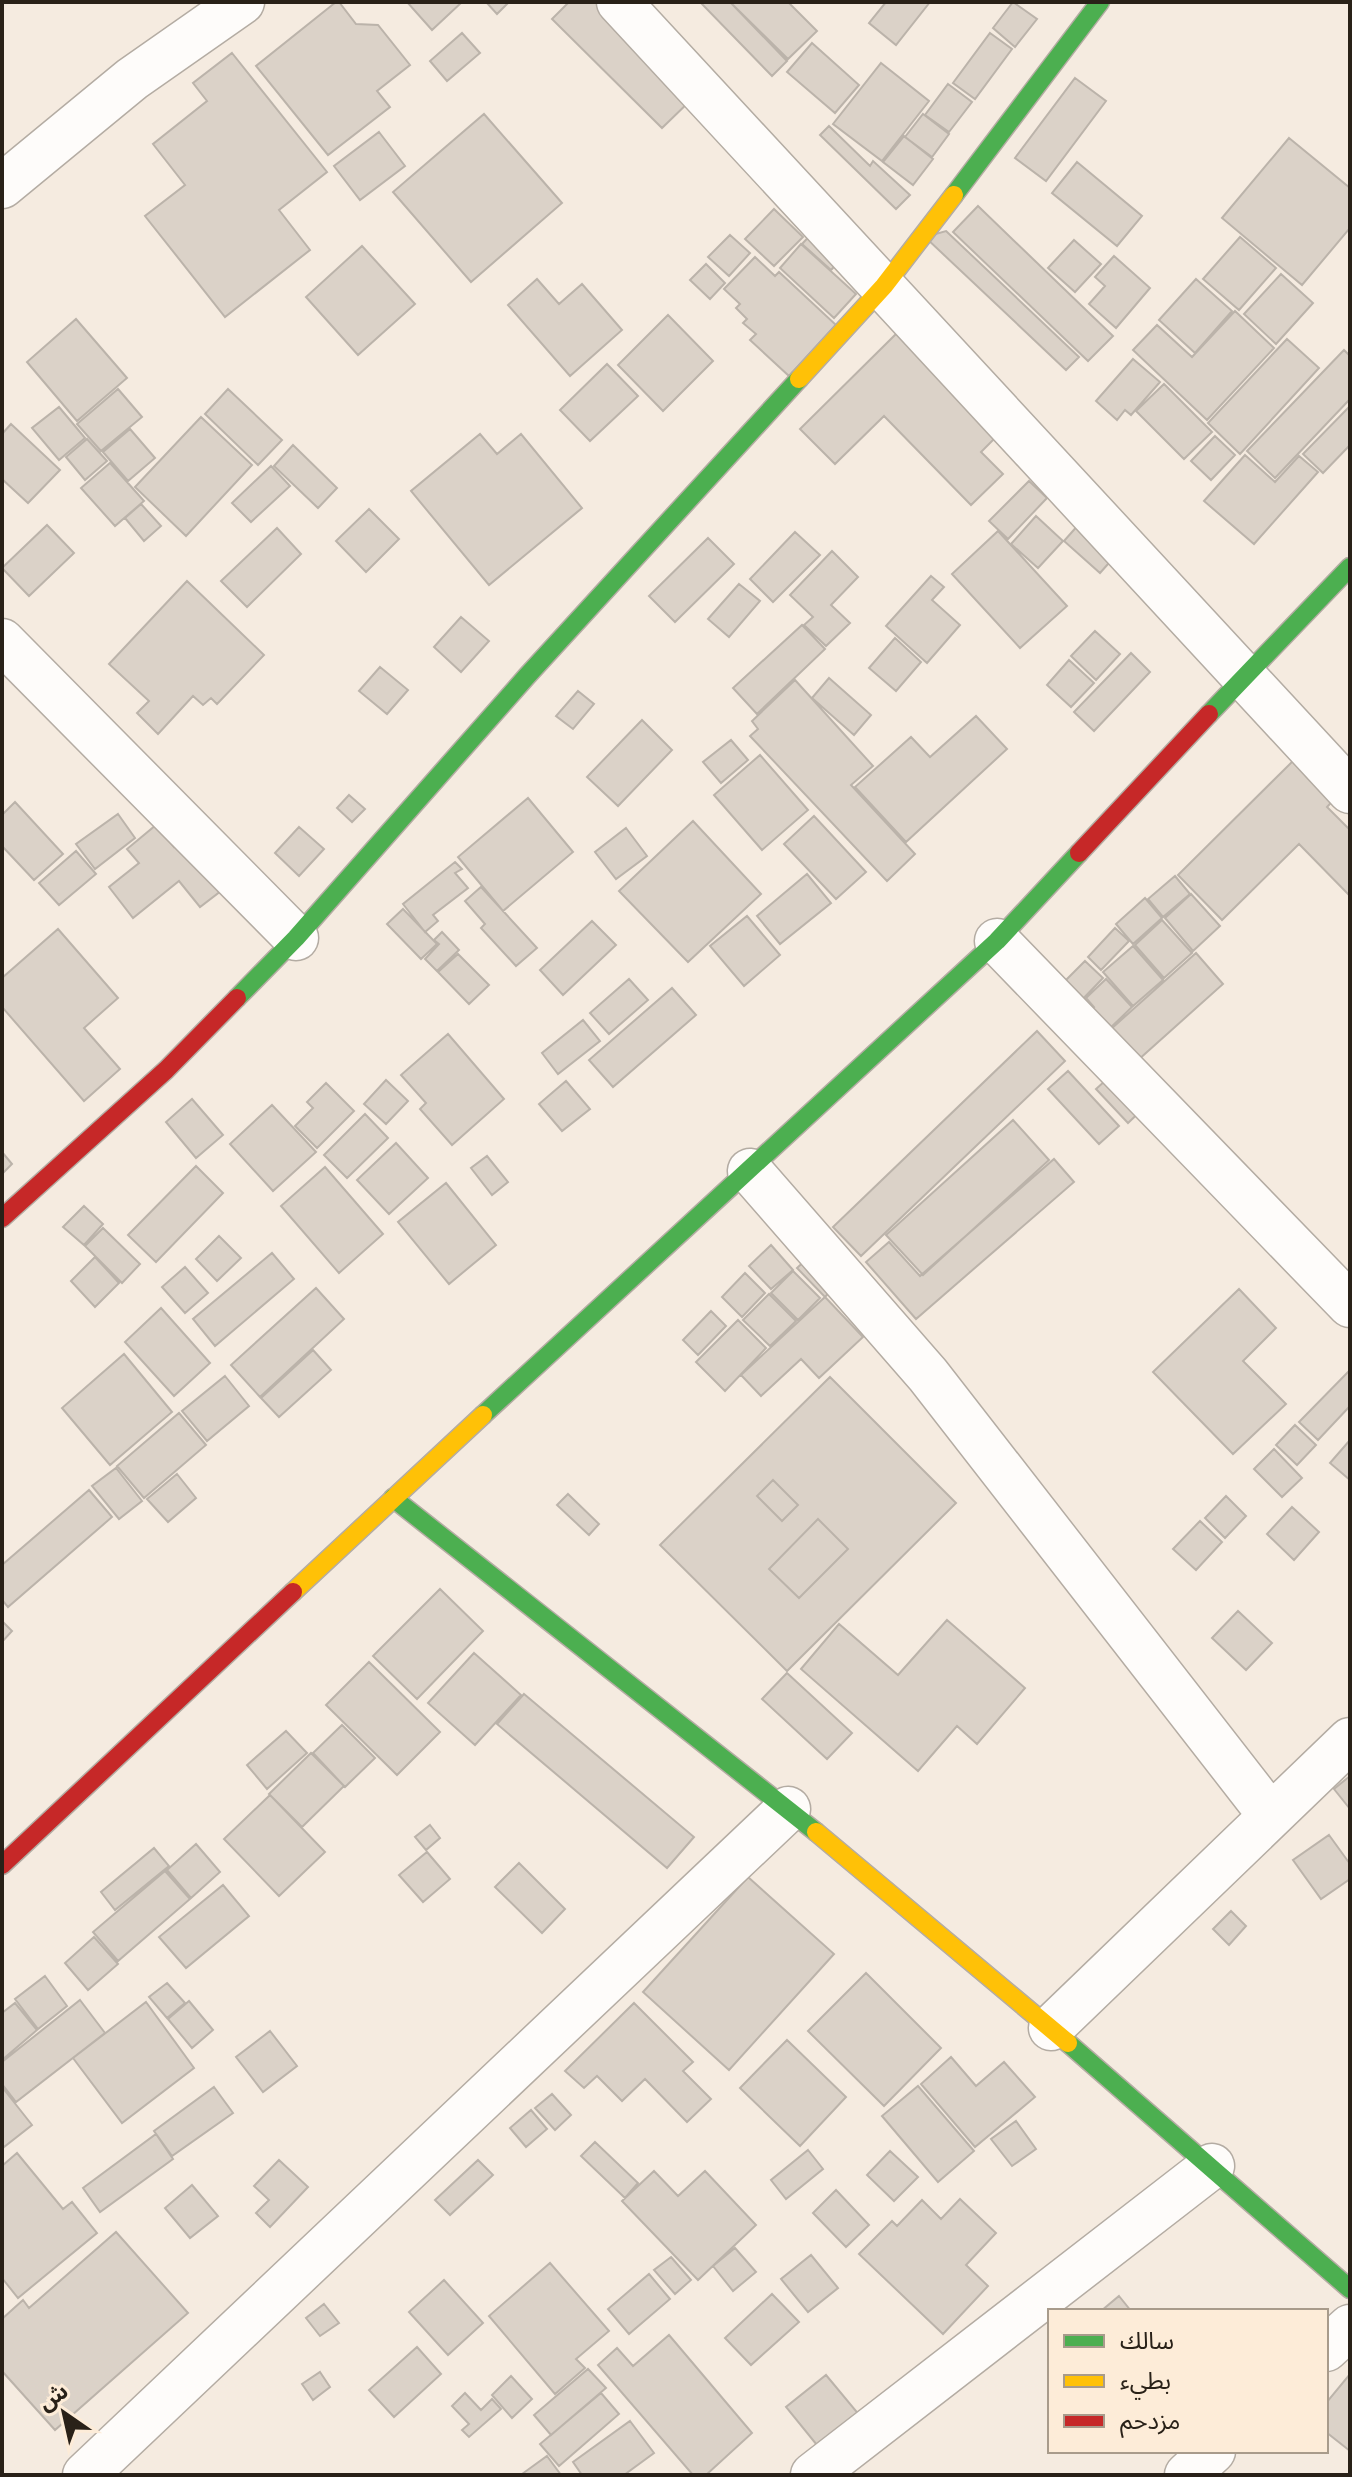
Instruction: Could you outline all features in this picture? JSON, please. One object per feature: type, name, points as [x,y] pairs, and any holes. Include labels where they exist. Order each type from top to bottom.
[{"type":"street","points":[[2,186],[132,79],[242,2]]},
{"type":"street","points":[[619,2],[1350,791]]},
{"type":"street","points":[[2,1218],[166,1070],[296,938],[527,676],[884,286],[1100,2]]},
{"type":"street","points":[[2,1865],[393,1498],[997,941],[1350,567]]},
{"type":"street","points":[[4,647],[296,938]]},
{"type":"street","points":[[997,941],[1350,1305]]},
{"type":"street","points":[[750,1171],[928,1375],[1271,1816]]},
{"type":"street","points":[[393,1498],[788,1809],[1051,2028],[1350,2289]]},
{"type":"street","points":[[1051,2028],[1350,1740]]},
{"type":"street","points":[[85,2475],[788,1809]]},
{"type":"street","points":[[813,2475],[1212,2166]]},
{"type":"street","points":[[1328,2347],[1350,2327]]},
{"type":"street","points":[[1187,2475],[1211,2453]]},
{"type":"building","points":[[336,2],[356,24],[378,25],[410,65],[377,91],[390,107],[328,155],[256,66]]},
{"type":"building","points":[[407,2],[462,2],[432,30]]},
{"type":"building","points":[[486,2],[509,2],[497,14]]},
{"type":"building","points":[[569,2],[597,2],[694,97],[662,128],[552,19]]},
{"type":"building","points":[[700,2],[730,2],[787,61],[772,76]]},
{"type":"building","points":[[730,2],[788,2],[817,31],[788,59]]},
{"type":"building","points":[[886,2],[930,2],[896,45],[869,23]]},
{"type":"building","points":[[1013,2],[1037,19],[1015,47],[993,28]]},
{"type":"building","points":[[462,33],[480,53],[447,81],[430,61]]},
{"type":"building","points":[[990,33],[1012,49],[975,99],[953,83]]},
{"type":"building","points":[[812,43],[859,85],[835,113],[787,72]]},
{"type":"building","points":[[232,53],[327,172],[279,210],[310,250],[225,317],[145,216],[185,185],[153,144],[207,101],[193,83]]},
{"type":"building","points":[[881,63],[929,101],[882,161],[833,124]]},
{"type":"building","points":[[1075,78],[1106,101],[1046,181],[1015,158]]},
{"type":"building","points":[[948,84],[972,102],[949,132],[925,115]]},
{"type":"building","points":[[484,114],[562,203],[471,282],[393,192]]},
{"type":"building","points":[[923,114],[949,134],[932,157],[905,137]]},
{"type":"building","points":[[829,126],[870,166],[873,161],[910,195],[896,209],[820,135]]},
{"type":"building","points":[[379,132],[405,166],[360,200],[334,166]]},
{"type":"building","points":[[904,136],[933,159],[913,185],[883,162]]},
{"type":"building","points":[[1289,138],[1350,188],[1350,228],[1302,285],[1222,218]]},
{"type":"building","points":[[1077,162],[1142,216],[1117,246],[1052,193]]},
{"type":"building","points":[[978,206],[1113,336],[1088,361],[953,232]]},
{"type":"building","points":[[774,209],[803,237],[774,266],[745,239]]},
{"type":"building","points":[[817,228],[846,254],[831,270],[802,244]]},
{"type":"building","points":[[946,231],[1079,357],[1066,370],[925,237]]},
{"type":"building","points":[[730,235],[750,253],[729,276],[708,257]]},
{"type":"building","points":[[1240,237],[1276,268],[1239,310],[1203,279]]},
{"type":"building","points":[[1074,240],[1101,264],[1075,292],[1048,268]]},
{"type":"building","points":[[801,244],[856,294],[834,318],[780,268]]},
{"type":"building","points":[[362,246],[415,304],[358,355],[306,297]]},
{"type":"building","points":[[1114,256],[1150,288],[1116,328],[1089,304],[1105,286],[1095,277]]},
{"type":"building","points":[[755,257],[775,276],[779,272],[836,325],[789,376],[750,340],[756,334],[743,323],[747,319],[736,308],[740,304],[724,289]]},
{"type":"building","points":[[706,264],[725,283],[710,299],[690,280]]},
{"type":"building","points":[[1281,274],[1313,303],[1276,344],[1244,314]]},
{"type":"building","points":[[537,279],[559,304],[582,284],[622,330],[570,376],[508,305]]},
{"type":"building","points":[[1196,279],[1232,311],[1195,353],[1159,320]]},
{"type":"building","points":[[1235,311],[1274,348],[1207,420],[1133,350],[1157,325],[1192,357]]},
{"type":"building","points":[[668,315],[713,361],[663,411],[618,365]]},
{"type":"building","points":[[76,319],[127,378],[77,421],[27,362]]},
{"type":"building","points":[[898,332],[999,434],[981,452],[1003,474],[971,505],[884,416],[835,464],[800,429]]},
{"type":"building","points":[[1287,339],[1319,368],[1240,454],[1208,423]]},
{"type":"building","points":[[1344,350],[1350,356],[1350,399],[1275,478],[1247,451]]},
{"type":"building","points":[[1133,359],[1160,382],[1131,415],[1125,410],[1117,420],[1096,401]]},
{"type":"building","points":[[607,364],[638,396],[590,441],[560,410]]},
{"type":"building","points":[[1164,384],[1212,432],[1184,459],[1136,411]]},
{"type":"building","points":[[118,389],[142,417],[101,451],[77,424]]},
{"type":"building","points":[[228,389],[282,440],[258,465],[205,414]]},
{"type":"building","points":[[1350,406],[1350,445],[1323,473],[1303,454]]},
{"type":"building","points":[[59,407],[85,438],[59,460],[32,428]]},
{"type":"building","points":[[201,417],[252,465],[186,536],[135,487]]},
{"type":"building","points":[[11,424],[60,470],[28,503],[2,479],[2,434]]},
{"type":"building","points":[[130,429],[155,458],[128,481],[103,452]]},
{"type":"building","points":[[480,434],[497,454],[521,434],[582,508],[489,585],[411,491]]},
{"type":"building","points":[[1215,436],[1235,455],[1211,480],[1191,461]]},
{"type":"building","points":[[87,439],[107,461],[85,480],[66,457]]},
{"type":"building","points":[[293,445],[337,488],[318,508],[274,466]]},
{"type":"building","points":[[1245,455],[1275,482],[1299,456],[1318,472],[1254,544],[1204,501]]},
{"type":"building","points":[[110,463],[144,501],[115,526],[81,488]]},
{"type":"building","points":[[271,466],[290,486],[251,522],[232,503]]},
{"type":"building","points":[[1029,481],[1047,498],[1008,539],[989,521]]},
{"type":"building","points":[[141,504],[161,526],[144,541],[125,518]]},
{"type":"building","points":[[369,509],[399,539],[366,572],[336,541]]},
{"type":"building","points":[[1036,516],[1063,541],[1038,568],[1011,544]]},
{"type":"building","points":[[1080,523],[1116,555],[1100,573],[1064,541]]},
{"type":"building","points":[[47,525],[74,553],[29,596],[2,568]]},
{"type":"building","points":[[277,528],[301,554],[247,607],[221,581]]},
{"type":"building","points":[[998,531],[1067,606],[1020,648],[952,574]]},
{"type":"building","points":[[795,532],[820,555],[773,602],[750,579]]},
{"type":"building","points":[[708,538],[734,564],[675,622],[649,596]]},
{"type":"building","points":[[832,551],[858,577],[831,605],[850,623],[826,646],[804,625],[813,617],[790,595]]},
{"type":"building","points":[[931,576],[944,587],[932,600],[960,625],[927,663],[886,626]]},
{"type":"building","points":[[187,581],[264,655],[217,704],[211,698],[203,705],[193,696],[158,734],[137,713],[149,701],[109,664]]},
{"type":"building","points":[[739,584],[760,601],[729,637],[708,619]]},
{"type":"building","points":[[461,617],[489,641],[461,672],[434,647]]},
{"type":"building","points":[[802,625],[825,649],[757,714],[733,688]]},
{"type":"building","points":[[1095,631],[1120,654],[1096,680],[1071,656]]},
{"type":"building","points":[[895,638],[921,662],[896,691],[869,668]]},
{"type":"building","points":[[1131,653],[1150,672],[1094,731],[1074,712]]},
{"type":"building","points":[[1069,660],[1094,683],[1071,707],[1047,685]]},
{"type":"building","points":[[380,667],[408,690],[387,714],[359,691]]},
{"type":"building","points":[[829,678],[871,715],[854,735],[812,698]]},
{"type":"building","points":[[795,680],[873,766],[851,785],[915,854],[887,881],[750,736],[758,729],[752,721]]},
{"type":"building","points":[[578,691],[594,704],[573,729],[556,716]]},
{"type":"building","points":[[976,716],[1007,749],[906,842],[855,787],[911,737],[930,757]]},
{"type":"building","points":[[642,720],[672,750],[618,806],[587,777]]},
{"type":"building","points":[[731,740],[748,760],[721,783],[703,762]]},
{"type":"building","points":[[1300,754],[1340,793],[1327,807],[1350,830],[1350,896],[1299,844],[1222,920],[1178,875]]},
{"type":"building","points":[[760,755],[808,810],[762,850],[714,795]]},
{"type":"building","points":[[349,795],[365,809],[352,822],[337,808]]},
{"type":"building","points":[[528,798],[573,852],[503,911],[458,857]]},
{"type":"building","points":[[15,802],[63,854],[34,880],[2,846],[2,815]]},
{"type":"building","points":[[118,814],[135,838],[95,869],[76,844]]},
{"type":"building","points":[[814,816],[866,872],[836,899],[784,844]]},
{"type":"building","points":[[693,821],[761,894],[688,962],[619,891]]},
{"type":"building","points":[[156,825],[174,847],[189,834],[230,884],[200,907],[179,881],[133,918],[109,887],[139,863],[127,849]]},
{"type":"building","points":[[299,827],[324,849],[299,876],[275,853]]},
{"type":"building","points":[[626,828],[647,856],[616,879],[595,852]]},
{"type":"building","points":[[76,851],[96,874],[59,905],[39,883]]},
{"type":"building","points":[[455,862],[462,869],[455,873],[468,888],[433,915],[438,921],[425,932],[403,904]]},
{"type":"building","points":[[807,874],[831,903],[780,944],[757,916]]},
{"type":"building","points":[[1175,876],[1190,894],[1163,917],[1148,899]]},
{"type":"building","points":[[481,887],[537,948],[516,966],[481,928],[485,924],[465,901]]},
{"type":"building","points":[[1191,894],[1220,926],[1193,951],[1165,918]]},
{"type":"building","points":[[1145,898],[1162,918],[1133,944],[1116,924]]},
{"type":"building","points":[[403,909],[437,944],[421,959],[387,924]]},
{"type":"building","points":[[747,916],[780,955],[744,986],[710,946]]},
{"type":"building","points":[[1162,920],[1192,953],[1164,978],[1135,945]]},
{"type":"building","points":[[592,921],[616,945],[563,995],[540,970]]},
{"type":"building","points":[[1115,928],[1129,941],[1101,970],[1088,957]]},
{"type":"building","points":[[58,929],[118,998],[84,1028],[120,1069],[84,1101],[2,1007],[2,978]]},
{"type":"building","points":[[442,932],[459,950],[437,971],[425,959],[439,944],[434,940]]},
{"type":"building","points":[[1133,946],[1163,980],[1133,1006],[1103,972]]},
{"type":"building","points":[[1196,953],[1223,984],[1128,1069],[1101,1038]]},
{"type":"building","points":[[458,954],[489,985],[469,1004],[438,972]]},
{"type":"building","points":[[1085,961],[1103,978],[1076,1006],[1057,989]]},
{"type":"building","points":[[629,979],[648,1000],[609,1034],[590,1013]]},
{"type":"building","points":[[1106,979],[1132,1007],[1105,1033],[1086,1013],[1094,1007],[1086,998]]},
{"type":"building","points":[[672,988],[696,1015],[613,1087],[589,1060]]},
{"type":"building","points":[[583,1020],[600,1041],[558,1074],[542,1053]]},
{"type":"building","points":[[1037,1031],[1065,1061],[861,1256],[833,1227]]},
{"type":"building","points":[[448,1034],[504,1099],[452,1145],[420,1109],[426,1103],[401,1075]]},
{"type":"building","points":[[1068,1071],[1119,1126],[1099,1144],[1048,1089]]},
{"type":"building","points":[[1116,1071],[1148,1104],[1128,1123],[1096,1089]]},
{"type":"building","points":[[386,1080],[408,1101],[386,1124],[364,1104]]},
{"type":"building","points":[[566,1081],[590,1109],[562,1131],[539,1104]]},
{"type":"building","points":[[326,1083],[354,1111],[317,1148],[295,1126],[313,1108],[307,1102]]},
{"type":"building","points":[[192,1099],[223,1135],[196,1158],[166,1122]]},
{"type":"building","points":[[272,1105],[316,1152],[273,1191],[230,1144]]},
{"type":"building","points":[[365,1114],[388,1138],[347,1178],[324,1155]]},
{"type":"building","points":[[1013,1120],[1049,1160],[923,1275],[886,1235]]},
{"type":"building","points":[[396,1143],[428,1178],[389,1214],[357,1180]]},
{"type":"building","points":[[2,1152],[12,1164],[2,1174]]},
{"type":"building","points":[[487,1156],[508,1182],[492,1195],[471,1168]]},
{"type":"building","points":[[1054,1159],[1074,1182],[916,1319],[866,1262],[889,1242],[920,1276]]},
{"type":"building","points":[[196,1166],[223,1193],[156,1262],[128,1235]]},
{"type":"building","points":[[325,1167],[383,1234],[339,1273],[281,1206]]},
{"type":"building","points":[[446,1183],[496,1245],[449,1284],[398,1222]]},
{"type":"building","points":[[84,1206],[103,1224],[84,1245],[63,1227]]},
{"type":"building","points":[[103,1228],[140,1264],[122,1283],[85,1246]]},
{"type":"building","points":[[219,1236],[241,1258],[217,1281],[196,1259]]},
{"type":"building","points":[[771,1245],[793,1270],[771,1289],[749,1266]]},
{"type":"building","points":[[272,1253],[294,1279],[215,1346],[193,1319]]},
{"type":"building","points":[[810,1256],[837,1284],[825,1297],[797,1268]]},
{"type":"building","points":[[95,1257],[119,1283],[95,1307],[71,1281]]},
{"type":"building","points":[[185,1267],[208,1293],[185,1313],[162,1287]]},
{"type":"building","points":[[793,1271],[820,1298],[798,1320],[771,1293]]},
{"type":"building","points":[[745,1273],[765,1293],[742,1317],[722,1297]]},
{"type":"building","points":[[316,1288],[344,1319],[260,1397],[231,1365]]},
{"type":"building","points":[[1239,1289],[1276,1328],[1243,1361],[1286,1404],[1233,1454],[1153,1372]]},
{"type":"building","points":[[769,1294],[796,1321],[770,1346],[743,1320]]},
{"type":"building","points":[[825,1297],[863,1337],[819,1378],[801,1359],[761,1396],[741,1375]]},
{"type":"building","points":[[161,1308],[210,1363],[174,1396],[125,1342]]},
{"type":"building","points":[[711,1311],[726,1326],[698,1355],[683,1340]]},
{"type":"building","points":[[738,1320],[766,1348],[725,1391],[696,1362]]},
{"type":"building","points":[[313,1350],[331,1370],[279,1417],[261,1398]]},
{"type":"building","points":[[124,1354],[172,1412],[110,1465],[62,1408]]},
{"type":"building","points":[[1350,1370],[1350,1406],[1318,1440],[1299,1422]]},
{"type":"building","points":[[225,1376],[249,1406],[207,1441],[182,1411]]},
{"type":"building","points":[[830,1377],[956,1503],[787,1671],[660,1545]],"holes":[[[773,1480],[798,1505],[782,1521],[757,1496]],[[818,1519],[848,1549],[799,1598],[769,1569]]]},
{"type":"building","points":[[179,1413],[206,1445],[144,1498],[117,1466]]},
{"type":"building","points":[[1295,1425],[1316,1445],[1297,1465],[1276,1445]]},
{"type":"building","points":[[1350,1440],[1350,1480],[1330,1463]]},
{"type":"building","points":[[1274,1449],[1302,1478],[1282,1497],[1254,1469]]},
{"type":"building","points":[[116,1468],[142,1501],[119,1519],[92,1486]]},
{"type":"building","points":[[177,1474],[196,1498],[168,1522],[147,1499]]},
{"type":"building","points":[[773,1480],[798,1505],[782,1521],[757,1496]]},
{"type":"building","points":[[89,1490],[112,1517],[8,1607],[2,1600],[2,1565]]},
{"type":"building","points":[[568,1494],[599,1524],[589,1535],[557,1505]]},
{"type":"building","points":[[1226,1496],[1246,1516],[1225,1538],[1205,1518]]},
{"type":"building","points":[[1292,1507],[1319,1532],[1294,1560],[1267,1534]]},
{"type":"building","points":[[818,1519],[848,1549],[799,1598],[769,1569]]},
{"type":"building","points":[[1200,1521],[1222,1542],[1196,1570],[1173,1549]]},
{"type":"building","points":[[440,1589],[483,1631],[417,1699],[373,1656]]},
{"type":"building","points":[[1238,1611],[1272,1643],[1246,1670],[1212,1638]]},
{"type":"building","points":[[947,1620],[1025,1688],[977,1744],[957,1726],[918,1771],[801,1669],[839,1624],[898,1675]]},
{"type":"building","points":[[2,1621],[12,1631],[2,1642]]},
{"type":"building","points":[[474,1653],[521,1695],[475,1745],[428,1703]]},
{"type":"building","points":[[369,1662],[440,1732],[397,1775],[326,1705]]},
{"type":"building","points":[[787,1673],[852,1733],[827,1759],[762,1699]]},
{"type":"building","points":[[524,1694],[694,1837],[667,1868],[497,1724]]},
{"type":"building","points":[[342,1725],[375,1758],[345,1787],[313,1753]]},
{"type":"building","points":[[286,1731],[307,1753],[267,1789],[247,1765]]},
{"type":"building","points":[[311,1753],[344,1786],[302,1827],[269,1794]]},
{"type":"building","points":[[1350,1776],[1350,1809],[1334,1789]]},
{"type":"building","points":[[270,1795],[325,1852],[279,1896],[224,1839]]},
{"type":"building","points":[[430,1825],[440,1838],[426,1850],[415,1837]]},
{"type":"building","points":[[1329,1835],[1350,1864],[1350,1879],[1321,1899],[1293,1860]]},
{"type":"building","points":[[196,1844],[220,1872],[191,1898],[167,1870]]},
{"type":"building","points":[[154,1848],[169,1866],[115,1910],[101,1892]]},
{"type":"building","points":[[427,1852],[450,1879],[423,1902],[399,1875]]},
{"type":"building","points":[[519,1863],[565,1909],[542,1933],[495,1887]]},
{"type":"building","points":[[165,1871],[190,1899],[118,1961],[93,1932]]},
{"type":"building","points":[[748,1877],[834,1954],[729,2070],[643,1992]]},
{"type":"building","points":[[223,1885],[249,1916],[186,1968],[159,1937]]},
{"type":"building","points":[[1231,1911],[1246,1926],[1229,1945],[1213,1929]]},
{"type":"building","points":[[94,1937],[118,1964],[88,1990],[65,1963]]},
{"type":"building","points":[[866,1973],[941,2048],[884,2106],[808,2031]]},
{"type":"building","points":[[45,1976],[67,2006],[38,2029],[15,1999]]},
{"type":"building","points":[[167,1983],[185,2003],[167,2018],[149,1997]]},
{"type":"building","points":[[80,2000],[105,2033],[16,2102],[2,2084],[2,2062]]},
{"type":"building","points":[[189,2001],[213,2030],[192,2048],[168,2019]]},
{"type":"building","points":[[146,2002],[194,2068],[122,2123],[73,2058]]},
{"type":"building","points":[[15,2003],[37,2030],[2,2060],[2,2013]]},
{"type":"building","points":[[634,2003],[693,2062],[683,2071],[711,2099],[687,2122],[645,2079],[622,2101],[597,2076],[584,2088],[565,2071]]},
{"type":"building","points":[[270,2031],[297,2066],[263,2092],[236,2057]]},
{"type":"building","points":[[787,2040],[846,2097],[800,2146],[740,2088]]},
{"type":"building","points":[[951,2057],[976,2086],[1004,2062],[1035,2097],[975,2147],[921,2084]]},
{"type":"building","points":[[918,2086],[974,2151],[938,2182],[882,2116]]},
{"type":"building","points":[[2,2087],[32,2125],[4,2147],[2,2144]]},
{"type":"building","points":[[214,2087],[233,2113],[172,2156],[154,2131]]},
{"type":"building","points":[[552,2094],[571,2115],[555,2130],[535,2108]]},
{"type":"building","points":[[531,2110],[547,2129],[526,2147],[510,2128]]},
{"type":"building","points":[[1016,2121],[1036,2149],[1012,2166],[991,2139]]},
{"type":"building","points":[[156,2134],[173,2159],[100,2212],[83,2188]]},
{"type":"building","points":[[595,2142],[638,2183],[625,2198],[581,2156]]},
{"type":"building","points":[[808,2150],[823,2169],[786,2199],[771,2180]]},
{"type":"building","points":[[890,2151],[918,2177],[894,2201],[867,2175]]},
{"type":"building","points":[[17,2153],[63,2209],[72,2202],[97,2233],[18,2298],[2,2278],[2,2166]]},
{"type":"building","points":[[279,2160],[308,2187],[270,2227],[256,2213],[269,2200],[254,2186]]},
{"type":"building","points":[[478,2160],[493,2175],[450,2215],[435,2200]]},
{"type":"building","points":[[654,2171],[678,2196],[705,2171],[756,2225],[698,2280],[622,2201]]},
{"type":"building","points":[[192,2185],[218,2216],[190,2238],[165,2208]]},
{"type":"building","points":[[836,2190],[869,2225],[846,2247],[813,2213]]},
{"type":"building","points":[[960,2199],[996,2233],[966,2265],[988,2286],[943,2334],[859,2254],[892,2221],[897,2226],[922,2200],[941,2219]]},
{"type":"building","points":[[116,2232],[188,2313],[55,2430],[2,2371],[2,2319],[23,2300],[29,2308]]},
{"type":"building","points":[[735,2248],[756,2272],[733,2291],[713,2266]]},
{"type":"building","points":[[811,2255],[838,2288],[808,2312],[781,2279]]},
{"type":"building","points":[[671,2257],[691,2280],[675,2294],[654,2270]]},
{"type":"building","points":[[550,2263],[609,2331],[576,2359],[585,2368],[555,2394],[489,2316]]},
{"type":"building","points":[[649,2274],[670,2299],[629,2334],[608,2309]]},
{"type":"building","points":[[444,2280],[483,2323],[448,2355],[409,2312]]},
{"type":"building","points":[[772,2294],[799,2322],[751,2365],[725,2338]]},
{"type":"building","points":[[1119,2296],[1129,2309],[1103,2309]]},
{"type":"building","points":[[324,2304],[339,2323],[320,2336],[306,2318]]},
{"type":"building","points":[[669,2335],[752,2433],[706,2475],[693,2475],[598,2365],[617,2348],[633,2366]]},
{"type":"building","points":[[417,2347],[441,2374],[394,2417],[369,2390]]},
{"type":"building","points":[[588,2369],[606,2388],[551,2435],[534,2415]]},
{"type":"building","points":[[320,2372],[330,2387],[313,2400],[302,2384]]},
{"type":"building","points":[[1350,2374],[1350,2451],[1328,2434],[1328,2401]]},
{"type":"building","points":[[826,2375],[861,2417],[821,2450],[786,2407]]},
{"type":"building","points":[[511,2376],[532,2399],[512,2418],[492,2395]]},
{"type":"building","points":[[465,2393],[481,2410],[492,2399],[501,2409],[469,2437],[462,2430],[469,2424],[452,2406]]},
{"type":"building","points":[[601,2393],[619,2414],[559,2466],[540,2444]]},
{"type":"building","points":[[630,2421],[654,2453],[624,2475],[582,2475],[573,2462]]},
{"type":"building","points":[[547,2456],[561,2475],[522,2474]]},
{"type":"traffic: fast","points":[[954,195],[1100,2]]},
{"type":"traffic: fast","points":[[237,998],[296,938],[527,676],[799,379]]},
{"type":"traffic: fast","points":[[1209,714],[1350,567]]},
{"type":"traffic: fast","points":[[483,1415],[997,941],[1079,853]]},
{"type":"traffic: fast","points":[[393,1498],[816,1832]]},
{"type":"traffic: fast","points":[[1068,2043],[1350,2289]]},
{"type":"traffic: slow","points":[[799,379],[884,286],[954,195]]},
{"type":"traffic: slow","points":[[293,1592],[483,1415]]},
{"type":"traffic: slow","points":[[816,1832],[1068,2043]]},
{"type":"traffic: jam","points":[[1079,853],[1209,714]]},
{"type":"traffic: jam","points":[[2,1218],[166,1070],[237,998]]},
{"type":"traffic: jam","points":[[2,1865],[293,1592]]}]
